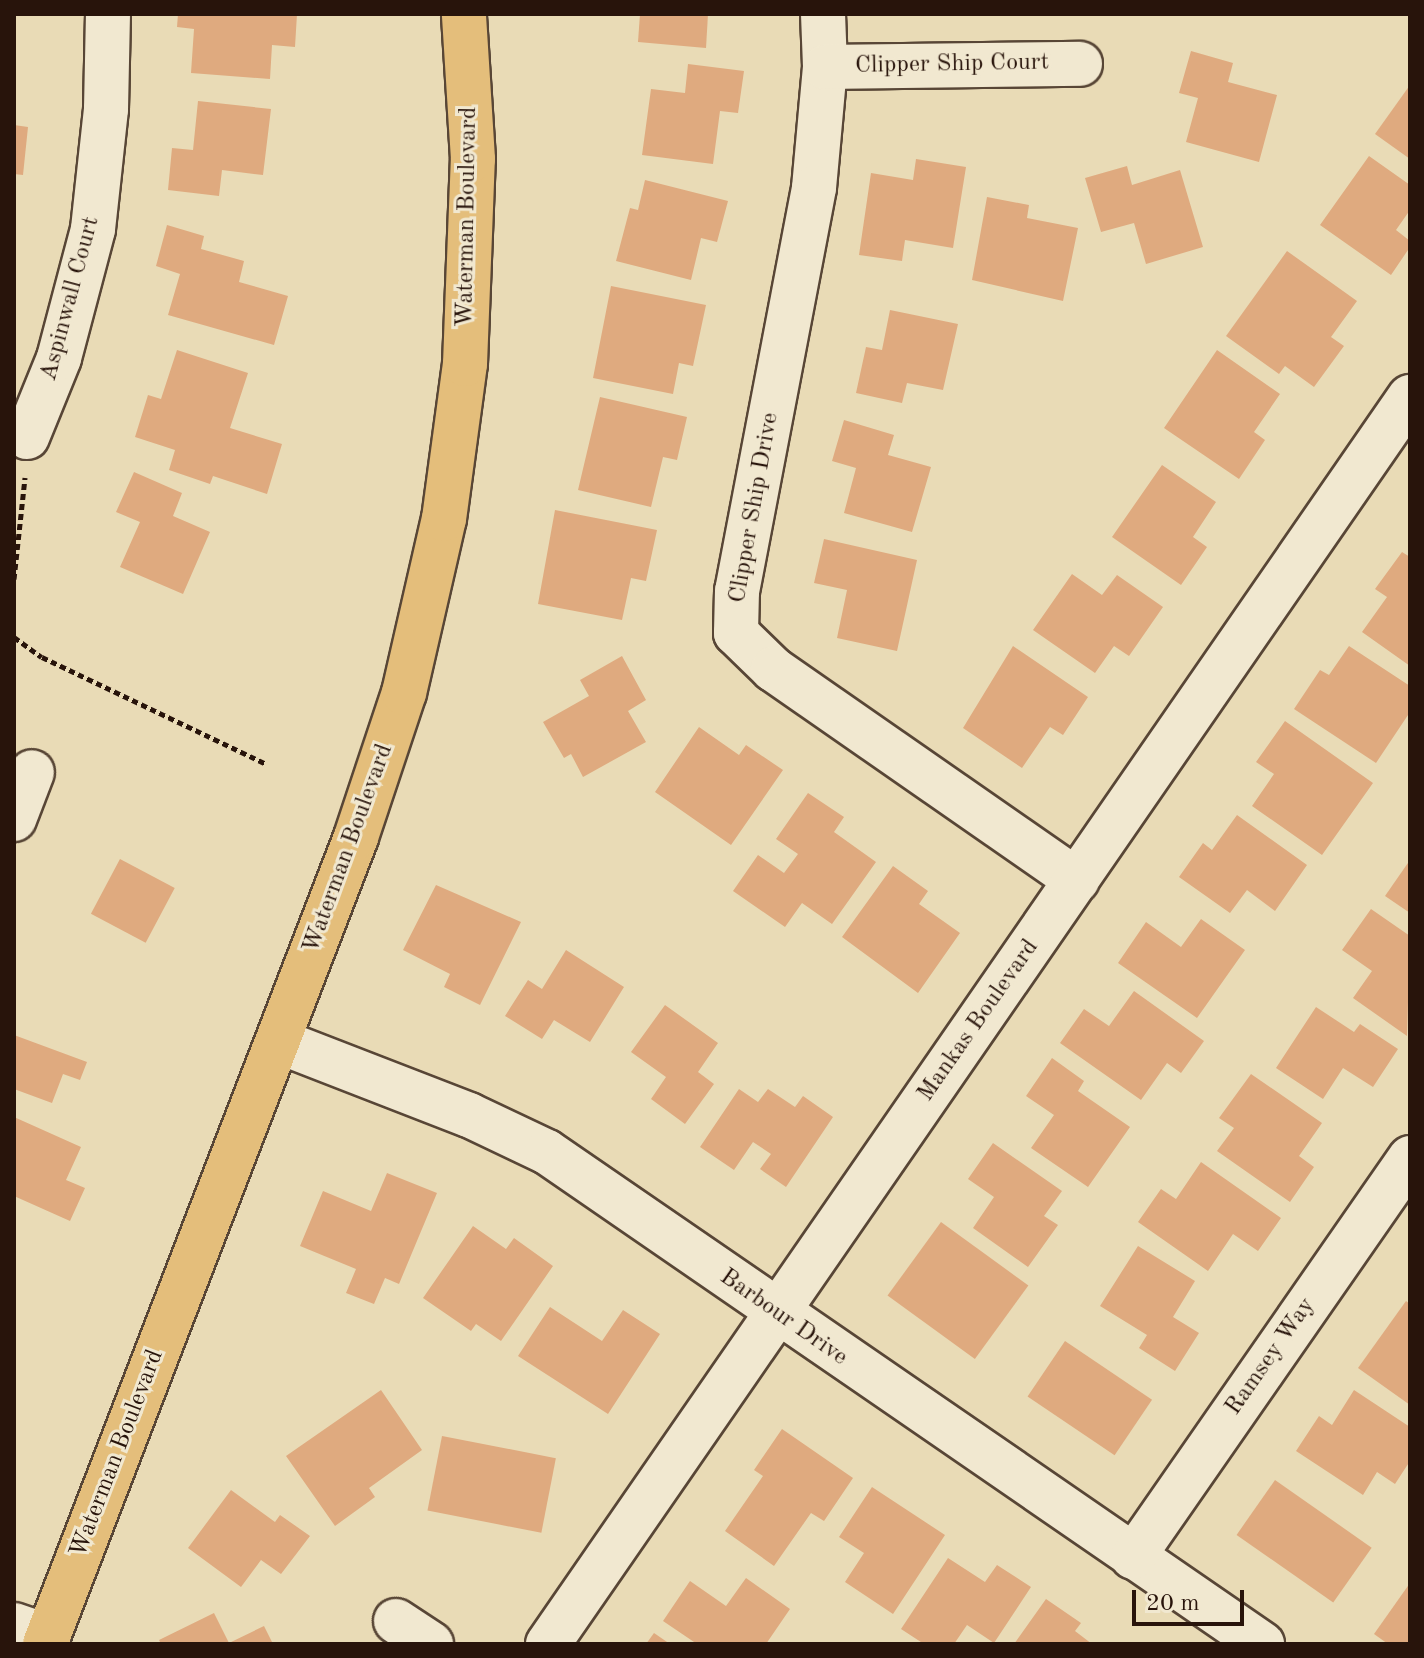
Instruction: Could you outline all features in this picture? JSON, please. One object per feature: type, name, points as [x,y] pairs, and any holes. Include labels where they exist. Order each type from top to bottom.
[{"type":"main road","name":"Waterman Boulevard","points":[[36,1636],[278,1041],[404,693],[444,519],[465,364],[472,242],[464,14]]},
{"type":"street","name":"Aspinwall Court","points":[[27,437],[59,358],[93,229],[106,109],[108,14]]},
{"type":"street","name":"Clipper Ship Drive","points":[[823,14],[825,67],[814,188],[737,591],[736,633],[773,669],[1077,880]]},
{"type":"street","name":"Clipper Ship Court","points":[[825,67],[1080,64]]},
{"type":"street","name":"Mankas Boulevard","points":[[548,1644],[1410,397]]},
{"type":"street","points":[[14,819],[32,772]]},
{"type":"street","name":"Barbour Drive","points":[[278,1041],[469,1115],[547,1152],[777,1314],[1262,1644]]},
{"type":"street","name":"Ramsey Way","points":[[1133,1557],[1410,1158]]},
{"type":"path","points":[[14,579],[27,437]]},
{"type":"path","points":[[14,637],[42,657],[266,764]]},
{"type":"building","points":[[178,14],[297,14],[295,47],[272,45],[270,79],[191,73],[194,29],[177,27]]},
{"type":"building","points":[[640,14],[708,14],[706,48],[638,42]]},
{"type":"building","points":[[1191,51],[1233,63],[1228,82],[1277,95],[1259,162],[1186,142],[1198,98],[1179,93]]},
{"type":"building","points":[[688,64],[744,71],[738,113],[720,111],[713,164],[642,155],[651,89],[685,93]]},
{"type":"building","points":[[1410,85],[1410,159],[1375,134]]},
{"type":"building","points":[[198,101],[271,109],[263,175],[222,170],[219,196],[168,190],[172,148],[193,150]]},
{"type":"building","points":[[14,125],[28,127],[23,175],[14,174]]},
{"type":"building","points":[[1369,156],[1410,185],[1410,210],[1396,230],[1410,241],[1410,247],[1391,275],[1320,225]]},
{"type":"building","points":[[916,159],[966,167],[953,248],[905,240],[902,261],[859,255],[871,173],[913,180]]},
{"type":"building","points":[[1127,166],[1132,185],[1180,170],[1203,247],[1146,264],[1134,223],[1101,232],[1085,178]]},
{"type":"building","points":[[645,180],[728,201],[717,242],[701,238],[691,280],[616,261],[630,208],[638,210]]},
{"type":"building","points":[[987,197],[1029,205],[1027,218],[1078,228],[1063,301],[972,280]]},
{"type":"building","points":[[167,225],[204,236],[201,249],[244,261],[239,282],[288,296],[274,345],[168,315],[180,274],[156,266]]},
{"type":"building","points":[[1287,251],[1357,301],[1331,337],[1344,346],[1314,387],[1285,366],[1279,374],[1226,336]]},
{"type":"building","points":[[611,286],[706,305],[693,366],[679,363],[673,394],[593,378]]},
{"type":"building","points":[[890,310],[958,324],[943,390],[907,383],[902,403],[856,393],[866,347],[882,350]]},
{"type":"building","points":[[177,350],[248,373],[230,428],[282,444],[267,494],[213,476],[210,484],[169,470],[175,450],[135,437],[148,395],[161,399]]},
{"type":"building","points":[[1217,350],[1280,394],[1254,432],[1265,440],[1239,479],[1164,428]]},
{"type":"building","points":[[600,397],[687,417],[677,460],[663,457],[651,507],[578,490]]},
{"type":"building","points":[[844,420],[894,435],[888,455],[931,467],[912,532],[844,513],[856,468],[832,461]]},
{"type":"building","points":[[1162,465],[1216,502],[1193,537],[1207,547],[1181,585],[1112,537]]},
{"type":"building","points":[[134,472],[182,493],[173,516],[210,532],[183,594],[120,567],[140,522],[116,512]]},
{"type":"building","points":[[555,510],[657,530],[646,581],[631,578],[622,620],[538,604]]},
{"type":"building","points":[[824,539],[917,560],[897,651],[837,638],[847,590],[814,583]]},
{"type":"building","points":[[1402,552],[1410,557],[1410,666],[1362,632],[1387,597],[1375,589]]},
{"type":"building","points":[[1072,574],[1102,595],[1117,575],[1163,607],[1129,656],[1114,646],[1095,673],[1033,630]]},
{"type":"building","points":[[1013,646],[1088,697],[1063,735],[1050,727],[1022,768],[963,728]]},
{"type":"building","points":[[1349,646],[1410,686],[1410,712],[1376,763],[1294,709],[1320,670],[1329,675]]},
{"type":"building","points":[[622,656],[646,700],[628,711],[646,742],[583,777],[571,754],[564,758],[543,722],[589,696],[580,680]]},
{"type":"building","points":[[1285,721],[1373,783],[1322,855],[1252,806],[1274,774],[1256,762]]},
{"type":"building","points":[[699,727],[739,755],[746,745],[783,770],[731,845],[655,792]]},
{"type":"building","points":[[808,793],[844,817],[834,832],[876,862],[832,924],[802,903],[785,927],[733,891],[758,855],[784,873],[798,854],[776,839]]},
{"type":"building","points":[[1237,815],[1307,865],[1275,911],[1247,890],[1230,913],[1179,877],[1203,843],[1212,850]]},
{"type":"building","points":[[120,859],[175,888],[146,943],[91,914]]},
{"type":"building","points":[[1410,860],[1410,913],[1385,896]]},
{"type":"building","points":[[893,866],[928,891],[919,904],[960,933],[918,993],[842,937]]},
{"type":"building","points":[[436,885],[521,922],[480,1005],[444,987],[450,974],[403,950]]},
{"type":"building","points":[[1371,909],[1410,936],[1407,1036],[1353,998],[1372,971],[1342,950]]},
{"type":"building","points":[[1201,919],[1245,950],[1197,1018],[1118,963],[1146,922],[1181,947]]},
{"type":"building","points":[[566,950],[624,987],[590,1042],[554,1020],[542,1039],[505,1016],[528,980],[542,989]]},
{"type":"building","points":[[1134,991],[1204,1041],[1181,1073],[1167,1063],[1141,1100],[1060,1043],[1084,1009],[1109,1026]]},
{"type":"building","points":[[665,1005],[718,1043],[698,1072],[714,1084],[685,1124],[651,1099],[666,1077],[631,1052]]},
{"type":"building","points":[[1316,1007],[1354,1032],[1360,1024],[1398,1049],[1373,1087],[1343,1068],[1323,1099],[1276,1068]]},
{"type":"building","points":[[14,1035],[87,1062],[80,1080],[63,1074],[52,1103],[14,1089]]},
{"type":"building","points":[[1052,1058],[1084,1081],[1078,1091],[1130,1127],[1088,1187],[1031,1148],[1054,1115],[1026,1096]]},
{"type":"building","points":[[1251,1074],[1322,1123],[1299,1156],[1314,1167],[1290,1202],[1217,1151],[1234,1128],[1219,1118]]},
{"type":"building","points":[[739,1089],[758,1102],[768,1089],[795,1107],[803,1096],[833,1117],[786,1187],[760,1169],[771,1154],[753,1142],[734,1170],[700,1147]]},
{"type":"building","points":[[14,1117],[81,1147],[66,1180],[85,1188],[70,1221],[14,1196]]},
{"type":"building","points":[[993,1143],[1062,1191],[1044,1216],[1058,1225],[1028,1267],[973,1228],[994,1197],[968,1179]]},
{"type":"building","points":[[1201,1162],[1281,1218],[1258,1251],[1233,1234],[1208,1271],[1138,1222],[1161,1189],[1176,1199]]},
{"type":"building","points":[[387,1173],[437,1193],[399,1284],[385,1278],[374,1304],[346,1293],[356,1269],[300,1246],[323,1191],[371,1211]]},
{"type":"building","points":[[941,1222],[1028,1285],[975,1359],[888,1296]]},
{"type":"building","points":[[473,1226],[506,1249],[514,1238],[553,1266],[501,1341],[476,1324],[471,1331],[423,1298]]},
{"type":"building","points":[[1138,1246],[1195,1281],[1173,1317],[1199,1333],[1175,1371],[1139,1348],[1147,1335],[1100,1306]]},
{"type":"building","points":[[1406,1301],[1410,1304],[1410,1405],[1358,1368]]},
{"type":"building","points":[[550,1307],[602,1341],[623,1310],[660,1334],[608,1414],[518,1356]]},
{"type":"building","points":[[1065,1341],[1152,1400],[1115,1455],[1028,1397]]},
{"type":"building","points":[[381,1390],[422,1450],[369,1488],[375,1497],[335,1526],[286,1456]]},
{"type":"building","points":[[1354,1390],[1410,1427],[1410,1461],[1395,1484],[1377,1472],[1363,1495],[1296,1451],[1319,1416],[1332,1425]]},
{"type":"building","points":[[782,1429],[853,1478],[824,1521],[811,1513],[774,1566],[725,1531],[763,1476],[754,1470]]},
{"type":"building","points":[[442,1436],[556,1458],[541,1533],[427,1511]]},
{"type":"building","points":[[1275,1480],[1372,1548],[1333,1603],[1237,1535]]},
{"type":"building","points":[[872,1487],[945,1535],[893,1614],[845,1582],[864,1553],[839,1537]]},
{"type":"building","points":[[231,1490],[275,1522],[280,1515],[310,1536],[281,1574],[261,1560],[241,1587],[188,1548]]},
{"type":"building","points":[[948,1558],[985,1582],[997,1565],[1031,1587],[994,1643],[967,1625],[954,1644],[924,1644],[901,1629]]},
{"type":"building","points":[[746,1578],[790,1609],[766,1644],[697,1644],[663,1621],[690,1581],[726,1606]]},
{"type":"building","points":[[1410,1583],[1410,1644],[1388,1644],[1374,1634]]},
{"type":"building","points":[[1046,1599],[1081,1623],[1075,1631],[1092,1644],[1014,1644]]},
{"type":"building","points":[[214,1613],[229,1643],[264,1626],[273,1644],[161,1644],[159,1640]]},
{"type":"building","points":[[654,1633],[670,1644],[646,1644]]}]
